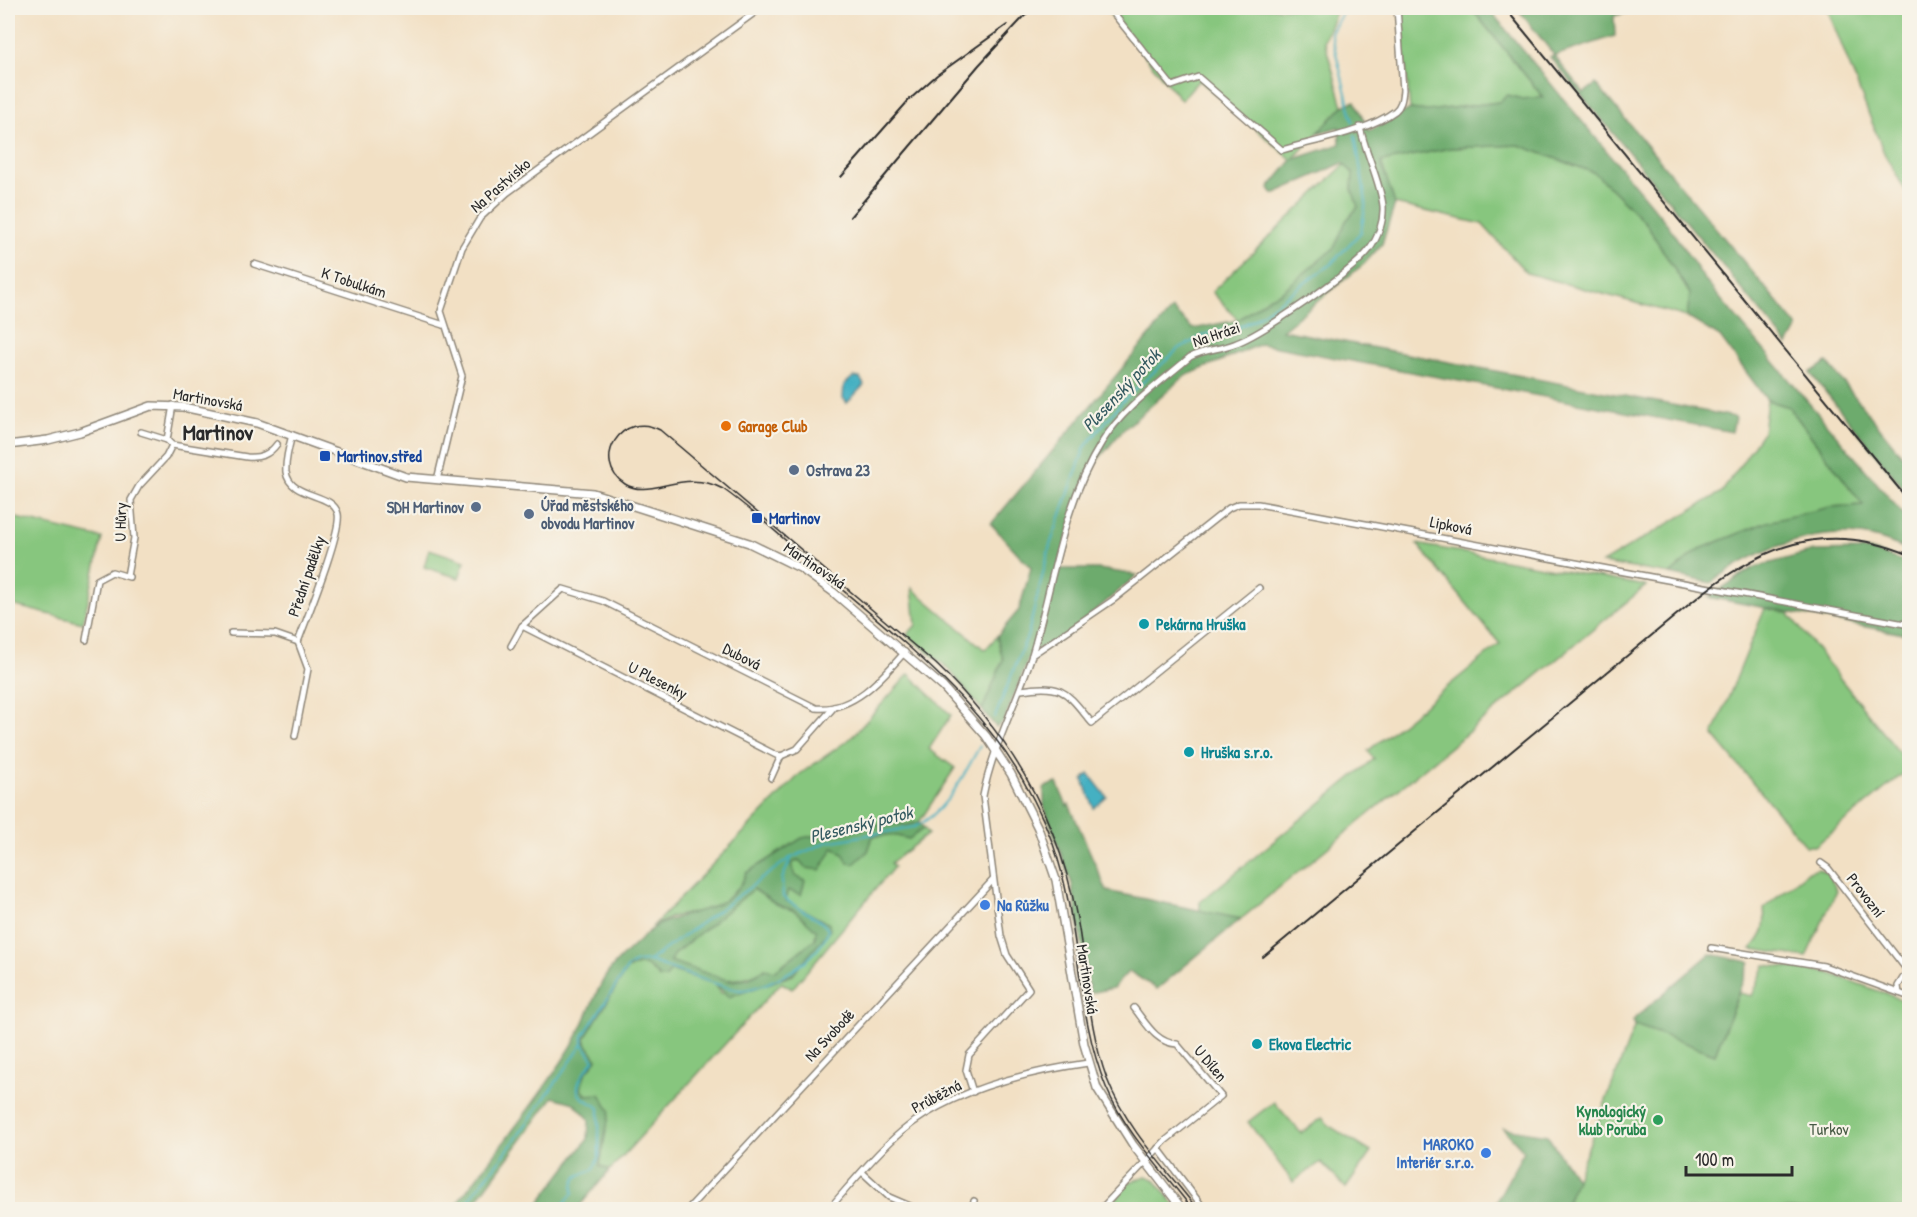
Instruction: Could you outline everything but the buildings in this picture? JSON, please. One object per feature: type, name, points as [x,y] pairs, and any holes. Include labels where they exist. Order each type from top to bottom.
[{"type":"street","name":"Na Pastvisko","points":[[437,480],[462,376],[441,311],[462,248],[480,218],[507,193],[761,8]]},
{"type":"street","points":[[1109,8],[1172,86],[1198,77],[1282,150],[1360,127],[1396,110],[1402,101],[1397,8]]},
{"type":"street","name":"Na Hrázi","points":[[997,752],[1032,655],[1071,512],[1085,474],[1110,432],[1143,397],[1190,357],[1203,349],[1233,345],[1259,332],[1333,280],[1369,250],[1382,221],[1383,205],[1360,127]]},
{"type":"street","name":"K Tobulkám","points":[[254,264],[444,325]]},
{"type":"street","points":[[167,440],[173,405]]},
{"type":"street","name":"Martinovská","points":[[8,445],[48,440],[80,432],[144,408],[173,405],[243,419],[393,473],[437,480],[585,491],[749,543],[785,559],[820,582],[904,652],[962,707],[997,752],[1026,800],[1049,857],[1064,918],[1089,1063],[1104,1102],[1145,1161],[1183,1209]]},
{"type":"street","points":[[278,444],[276,440],[280,431]]},
{"type":"street","points":[[141,432],[167,440],[172,445],[259,458],[271,452],[278,444]]},
{"type":"street","points":[[278,444],[289,449],[292,435]]},
{"type":"street","name":"U Hůry","points":[[86,640],[94,586],[105,573],[128,577],[134,538],[131,500],[139,486],[166,457],[172,445]]},
{"type":"street","name":"Přední padělky","points":[[289,449],[286,472],[291,483],[304,492],[332,504],[337,511],[338,518],[330,551],[297,642],[304,654],[308,669],[295,736]]},
{"type":"street","name":"Lipková","points":[[1032,655],[1113,600],[1229,507],[1239,504],[1258,504],[1406,530],[1625,574],[1910,625]]},
{"type":"street","points":[[1021,690],[1043,686],[1055,688],[1070,698],[1092,723],[1258,588]]},
{"type":"street","name":"Dubová","points":[[522,626],[563,589],[593,597],[808,705],[821,708],[834,707]]},
{"type":"street","points":[[511,646],[522,626]]},
{"type":"street","name":"U Plesenky","points":[[522,626],[781,756]]},
{"type":"street","points":[[231,633],[275,634],[297,642]]},
{"type":"street","points":[[771,778],[781,756],[797,748],[834,707],[863,693],[875,684],[904,652]]},
{"type":"street","points":[[973,1092],[966,1070],[969,1055],[1029,988],[1007,955],[1001,936],[993,880],[983,796],[997,752]]},
{"type":"street","name":"Provozní","points":[[1821,863],[1828,868],[1910,975]]},
{"type":"street","name":"Na Svobodě","points":[[687,1209],[993,880]]},
{"type":"street","points":[[1711,948],[1824,966],[1910,997]]},
{"type":"street","points":[[1899,993],[1898,986],[1903,978],[1910,975]]},
{"type":"street","name":"U Dílen","points":[[1100,1209],[1158,1148],[1221,1096],[1177,1044],[1165,1043],[1158,1038],[1134,1008]]},
{"type":"street","name":"Průběžná","points":[[828,1209],[899,1134],[917,1120],[973,1092],[1089,1063]]},
{"type":"street","points":[[1158,1148],[1205,1209]]},
{"type":"street","points":[[862,1172],[889,1197],[919,1209]]},
{"type":"street","points":[[970,1209],[974,1201]]},
{"type":"green space","points":[[1105,8],[1338,8],[1324,40],[1343,106],[1292,160],[1199,80],[1181,100]]},
{"type":"green space","points":[[1400,8],[1471,8],[1543,97],[1521,99],[1508,95],[1499,102],[1428,111],[1410,109]]},
{"type":"green space","points":[[1471,8],[1488,8],[1668,225],[1707,283],[1909,521],[1909,550],[1879,539],[1836,534],[1791,542],[1769,550],[1728,571],[1711,583],[1670,574],[1700,549],[1767,522],[1830,507],[1863,505],[1789,407],[1767,400],[1720,337],[1687,317],[1690,294],[1645,222],[1595,173],[1519,145],[1450,148],[1381,162],[1395,204],[1382,244],[1364,264],[1282,330],[1735,417],[1732,432],[1261,344],[1185,376],[1122,431],[1087,473],[1058,569],[1099,569],[1137,575],[1066,636],[1031,652],[1004,721],[996,727],[982,710],[1003,660],[997,636],[1019,610],[1031,568],[991,524],[1172,309],[1193,329],[1238,320],[1270,297],[1280,293],[1334,248],[1346,221],[1358,207],[1352,189],[1353,173],[1343,163],[1273,194],[1269,188],[1292,160],[1340,144],[1339,127],[1318,133],[1343,106],[1355,101],[1369,131],[1410,109],[1428,111],[1499,102],[1508,95],[1522,99],[1543,97]]},
{"type":"green space","points":[[1517,8],[1644,8],[1614,16],[1615,36],[1554,56],[1584,93],[1596,84],[1798,327],[1788,345],[1550,57],[1554,55]]},
{"type":"green space","points":[[1827,8],[1900,8],[1909,18],[1909,197],[1884,153]]},
{"type":"green space","points":[[1519,145],[1595,173],[1645,222],[1690,294],[1687,317],[1527,273],[1482,224],[1395,204],[1381,162],[1450,148]]},
{"type":"green space","points":[[1345,164],[1353,173],[1352,189],[1358,207],[1346,221],[1335,248],[1280,293],[1270,297],[1238,320],[1212,292]]},
{"type":"green space","points":[[1827,362],[1909,464],[1909,495],[1810,373]]},
{"type":"green space","points":[[1767,400],[1789,407],[1863,505],[1830,507],[1700,549],[1670,574],[1602,563],[1722,492],[1763,432]]},
{"type":"green space","points":[[8,516],[102,538],[83,623],[8,604]]},
{"type":"green space","points":[[1417,544],[1646,586],[1241,919],[1200,912],[1200,902],[1374,759],[1368,751],[1500,644]]},
{"type":"green space","points":[[429,549],[465,561],[459,578],[424,567]]},
{"type":"green space","points":[[1869,550],[1909,563],[1909,635],[1708,597],[1753,568],[1814,551]]},
{"type":"green space","points":[[912,588],[985,650],[997,636],[1003,660],[982,710],[948,668],[907,635],[916,625]]},
{"type":"green space","points":[[1765,608],[1788,613],[1909,765],[1909,769],[1815,846],[1806,846],[1713,735]]},
{"type":"green space","points":[[909,674],[951,715],[929,749],[955,768],[919,822],[906,825],[890,822],[848,831],[743,883],[723,902],[710,909],[671,917],[652,927],[800,774],[851,738]]},
{"type":"green space","points":[[1057,783],[1067,806],[1069,804],[1107,891],[1241,919],[1157,989],[1129,971],[1113,988],[1090,993],[1072,884],[1044,806],[1044,787]]},
{"type":"green space","points":[[890,822],[906,825],[919,822],[924,828],[909,839],[893,835],[873,836],[868,851],[854,864],[848,863],[844,855],[834,847],[820,870],[806,868],[799,860],[791,864],[795,876],[805,881],[801,895],[788,890],[785,900],[829,924],[830,930],[793,974],[729,997],[715,984],[671,970],[666,978],[660,978],[652,970],[642,965],[627,969],[585,1038],[585,1042],[597,1059],[585,1074],[581,1089],[585,1095],[600,1094],[610,1111],[600,1166],[610,1170],[577,1209],[534,1209],[588,1139],[589,1119],[574,1103],[553,1097],[470,1209],[453,1209],[558,1068],[576,1039],[605,977],[618,961],[655,927],[714,906],[727,899],[738,888],[746,873],[802,838]],"holes":[[[754,889],[776,904],[795,911],[816,930],[815,939],[775,971],[765,969],[748,979],[730,981],[670,961],[674,954]]]},
{"type":"green space","points":[[924,828],[928,834],[891,863],[894,867],[792,989],[782,983],[778,986],[610,1170],[600,1166],[609,1111],[580,1089],[584,1074],[593,1065],[585,1038],[627,969],[642,965],[652,970],[659,978],[670,970],[715,984],[721,993],[739,994],[793,975],[829,924],[784,900],[788,890],[804,880],[795,876],[790,864],[799,860],[824,865],[830,849],[834,847],[844,855],[868,851],[873,836],[893,835],[909,839]]},
{"type":"green space","points":[[1818,868],[1828,874],[1837,890],[1806,957],[1751,949],[1763,931],[1764,908],[1809,871]]},
{"type":"green space","points":[[753,889],[776,904],[795,911],[817,930],[815,939],[774,971],[765,969],[740,979],[717,978],[669,961],[674,954]]},
{"type":"green space","points":[[1710,954],[1750,962],[1715,1054],[1635,1025],[1633,1021],[1636,1017]]},
{"type":"green space","name":"Turkov","points":[[1765,965],[1826,972],[1909,1002],[1909,1209],[1564,1210],[1635,1025],[1715,1054],[1739,993],[1752,996]]},
{"type":"green space","points":[[1274,1102],[1301,1133],[1322,1118],[1331,1127],[1371,1152],[1346,1188],[1321,1162],[1293,1182],[1248,1122]]},
{"type":"green space","points":[[1503,1128],[1547,1135],[1576,1179],[1564,1209],[1492,1209],[1524,1151]]},
{"type":"green space","points":[[1146,1176],[1154,1179],[1178,1209],[1104,1210],[1108,1209],[1127,1183]]},
{"type":"water","points":[[853,377],[860,378],[864,385],[847,403],[843,398],[844,385]]},
{"type":"water","points":[[1089,774],[1107,797],[1094,808],[1083,780]]},
{"type":"waterway","name":"Plesenský potok","points":[[1345,8],[1331,33],[1353,122]]},
{"type":"waterway","name":"Plesenský potok","points":[[995,717],[1028,634],[1050,545],[1085,447],[1121,403],[1178,349],[1207,334],[1237,328],[1255,319],[1331,264],[1361,232],[1366,202],[1355,135]]},
{"type":"waterway","name":"Plesenský potok","points":[[559,1210],[573,1193],[577,1177],[593,1170],[599,1156],[599,1108],[583,1098],[578,1089],[584,1073],[594,1060],[583,1044],[583,1036],[628,967],[636,962],[649,961],[711,983],[741,990],[766,984],[793,970],[816,951],[828,930],[820,921],[783,897],[782,879],[791,858],[827,842],[914,827],[925,821],[953,792],[980,746]]},
{"type":"waterway","points":[[649,961],[790,858]]},
{"type":"waterway","points":[[461,1210],[512,1144],[583,1044]]},
{"type":"tram line","points":[[1193,1210],[1123,1120],[1106,1087],[1089,1028],[1069,904],[1053,844],[1035,801],[987,728],[959,695],[896,635],[723,489],[709,483],[695,481],[645,488],[635,488],[625,484],[615,475],[610,463],[610,452],[615,441],[623,432],[633,426],[646,425],[660,430],[936,664],[986,719],[1027,780],[1058,846],[1077,918],[1092,1020],[1107,1079],[1136,1131],[1198,1210]]},
{"type":"railway","points":[[850,217],[979,65],[1032,8]]},
{"type":"railway","points":[[1505,8],[1910,502]]},
{"type":"railway","points":[[841,177],[909,100],[937,75],[1007,25]]},
{"type":"railway","points":[[1263,957],[1692,602],[1742,566],[1768,553],[1794,544],[1821,539],[1849,539],[1879,544],[1910,555]]},
{"type":"place","name":"Garage Club","points":[[726,426]]},
{"type":"place","name":"Martinov,střed","points":[[325,456]]},
{"type":"place","name":"Ostrava 23","points":[[794,470]]},
{"type":"place","name":"SDH Martinov","points":[[476,507]]},
{"type":"place","name":"Úřad městského obvodu Martinov","points":[[529,514]]},
{"type":"place","name":"Martinov","points":[[757,518]]},
{"type":"place","name":"Pekárna Hruška","points":[[1144,624]]},
{"type":"place","name":"Hruška s.r.o.","points":[[1189,752]]},
{"type":"place","name":"Na Růžku","points":[[985,905]]},
{"type":"place","name":"Ekova Electric","points":[[1257,1044]]},
{"type":"place","name":"Kynologický klub Poruba","points":[[1658,1120]]},
{"type":"place","name":"MAROKO Interiér s.r.o.","points":[[1486,1153]]},
{"type":"district","name":"Martinov","points":[[218,432]]}]
